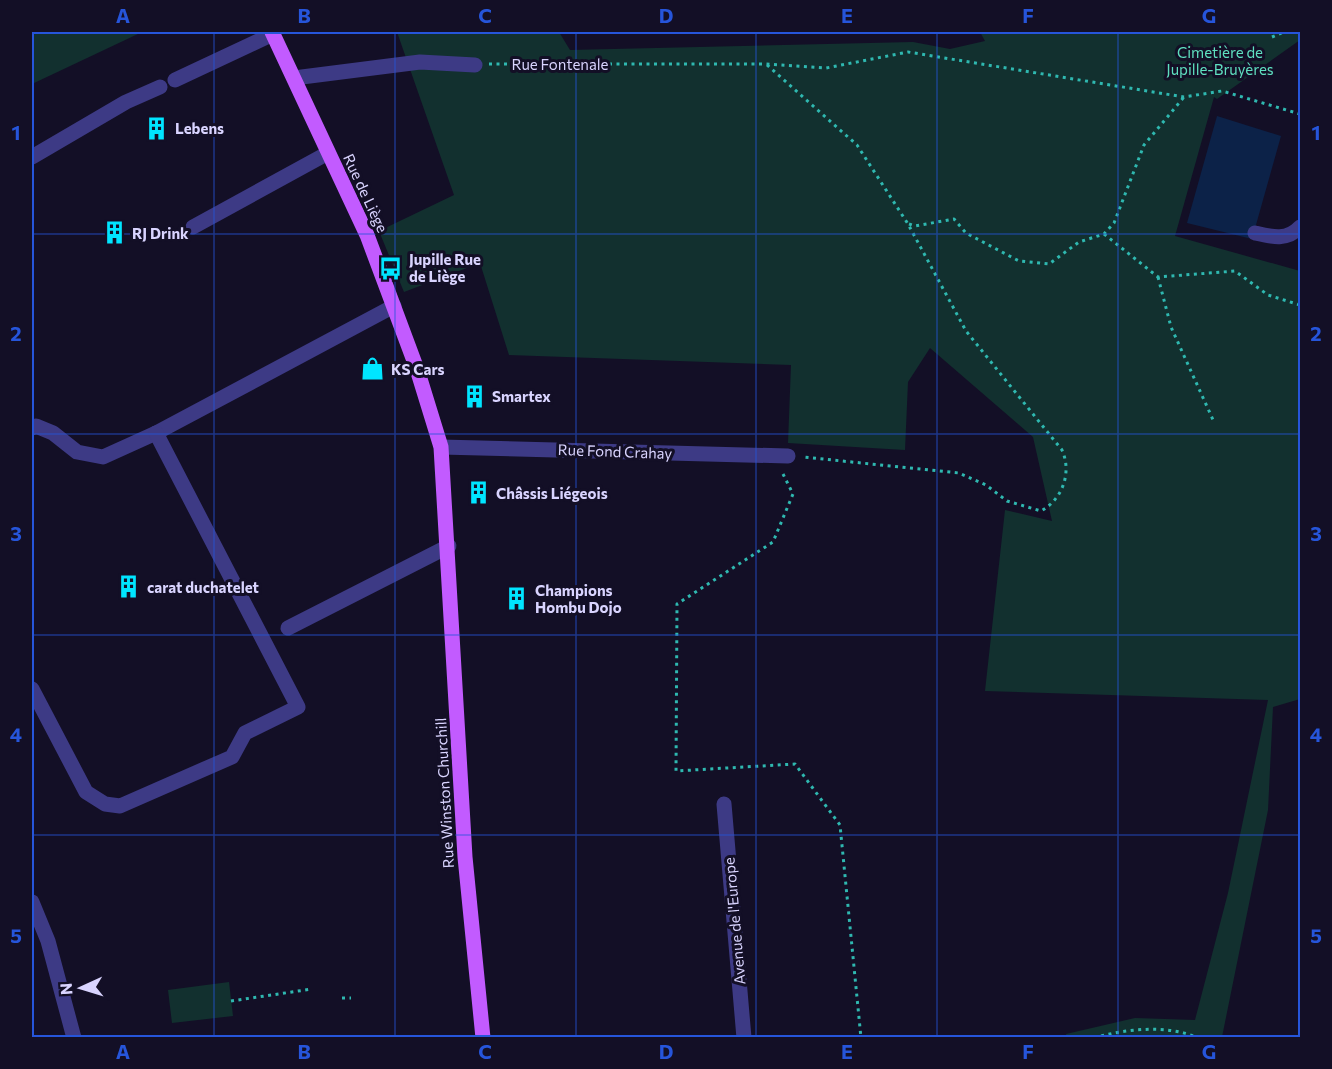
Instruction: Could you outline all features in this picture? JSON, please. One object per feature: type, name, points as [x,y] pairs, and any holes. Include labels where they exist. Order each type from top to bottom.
[{"type":"main road","name":"Rue de Liège","points":[[272,33],[367,236],[419,373]]},
{"type":"main road","name":"Rue Winston Churchill","points":[[419,373],[441,447],[449,546],[465,857],[483,1038]]},
{"type":"street","points":[[175,80],[272,33]]},
{"type":"street","points":[[294,78],[420,62],[475,64]]},
{"type":"street","points":[[32,157],[126,102],[160,87]]},
{"type":"street","points":[[193,227],[328,153]]},
{"type":"street","points":[[1255,233],[1275,238],[1294,234],[1300,227]]},
{"type":"street","points":[[32,428],[36,426],[53,433],[77,452],[103,457],[156,432],[394,306]]},
{"type":"street","points":[[32,689],[86,792],[105,804],[120,806],[232,757],[245,733],[298,707],[156,432]]},
{"type":"street","name":"Rue Fond Crahay","points":[[441,447],[788,456]]},
{"type":"street","points":[[288,628],[449,546]]},
{"type":"street","name":"Avenue de l'Europe","points":[[724,804],[744,1038]]},
{"type":"street","points":[[32,902],[48,941],[74,1038]]},
{"type":"path","points":[[1272,37],[1284,32]]},
{"type":"path","name":"Rue Fontenale","points":[[475,64],[765,64],[826,68],[908,52],[1185,97],[1222,91],[1300,114]]},
{"type":"path","points":[[765,64],[857,145],[908,224],[966,331],[1062,450],[1067,462],[1063,486],[1050,506],[1041,511],[1007,501],[986,485],[959,473],[788,456]]},
{"type":"path","points":[[908,224],[915,226],[954,219],[966,233],[1019,261],[1049,264],[1079,242],[1104,234],[1114,223],[1144,145],[1185,97]]},
{"type":"path","points":[[1104,234],[1158,277],[1171,327],[1214,422]]},
{"type":"path","points":[[1158,277],[1235,271],[1268,294],[1300,305]]},
{"type":"path","points":[[783,474],[793,494],[773,542],[677,604],[676,771],[795,764],[840,825],[861,1038]]},
{"type":"path","points":[[231,1001],[312,988]]},
{"type":"path","points":[[342,998],[351,998]]},
{"type":"path","points":[[1094,1038],[1133,1030],[1188,1033],[1198,1038]]},
{"type":"green space","points":[[32,32],[140,32],[140,33],[32,84]]},
{"type":"green space","name":"Cimetière de Jupille-Bruyères","points":[[397,32],[559,32],[570,50],[913,42],[950,49],[985,41],[980,32],[1300,32],[1300,40],[1217,99],[1214,97],[1175,236],[1300,271],[1300,699],[1273,707],[1268,810],[1222,1037],[1067,1038],[1066,1034],[1135,1018],[1195,1020],[1228,893],[1268,700],[985,691],[1005,510],[1052,521],[1033,437],[930,348],[908,382],[905,450],[788,443],[791,365],[509,355],[480,263],[404,292],[379,231],[454,195]]},
{"type":"green space","points":[[229,982],[233,1016],[172,1023],[168,990]]},
{"type":"water","points":[[1217,116],[1281,136],[1252,239],[1187,223]]},
{"type":"place","name":"Lebens","points":[[157,128]]},
{"type":"place","name":"RJ Drink","points":[[114,233]]},
{"type":"place","name":"Jupille Rue de Liège","points":[[391,268]]},
{"type":"place","name":"KS Cars","points":[[373,369]]},
{"type":"place","name":"Smartex","points":[[474,396]]},
{"type":"place","name":"Châssis Liégeois","points":[[478,493]]},
{"type":"place","name":"carat duchatelet","points":[[129,587]]},
{"type":"place","name":"Champions Hombu Dojo","points":[[517,599]]}]
